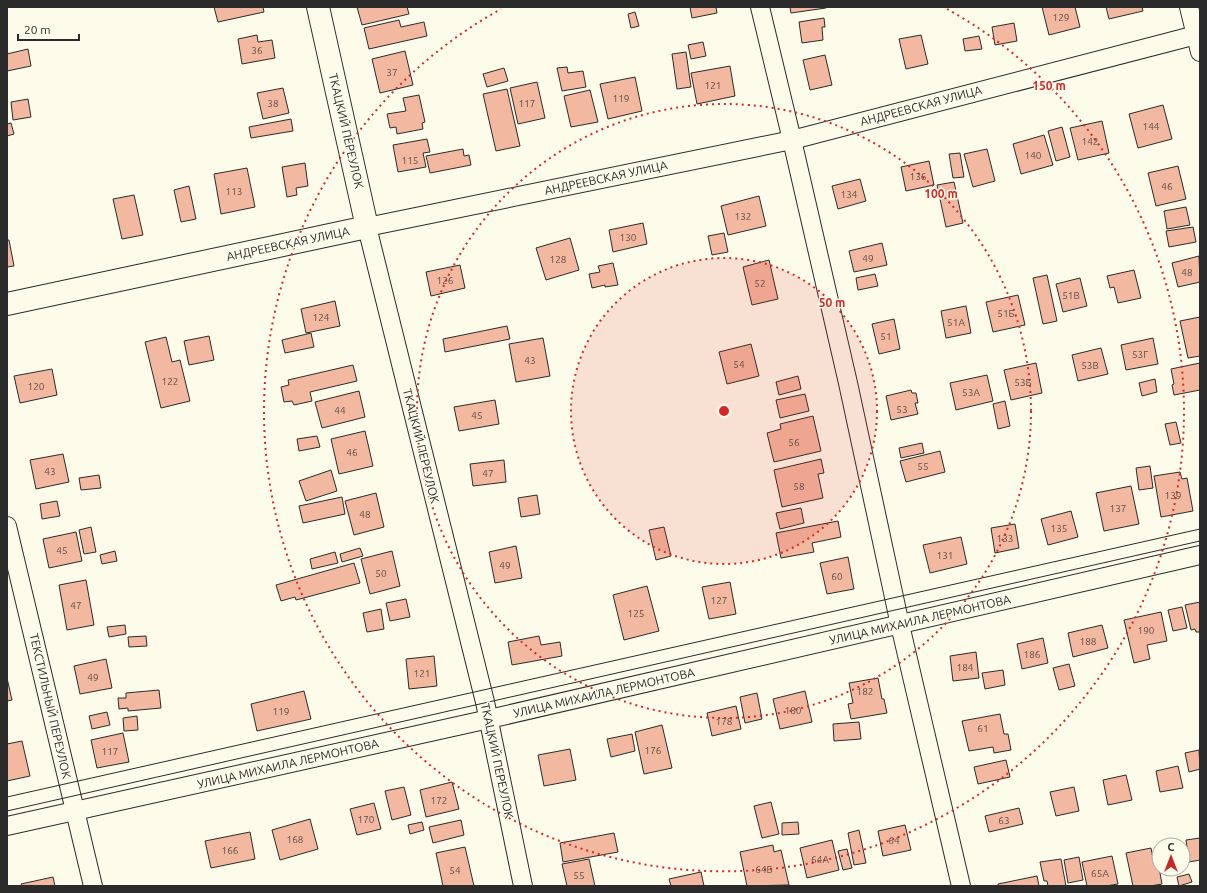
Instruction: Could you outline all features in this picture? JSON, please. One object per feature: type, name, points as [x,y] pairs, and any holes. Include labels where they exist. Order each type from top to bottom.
[{"type":"street","name":"ТКАЦКИЙ ПЕРЕУЛОК","points":[[318,7],[367,227],[489,719],[523,886]]},
{"type":"street","points":[[760,7],[848,383],[900,624],[961,886]]},
{"type":"street","points":[[1189,7],[1199,41]]},
{"type":"street","name":"АНДРЕЕВСКАЯ УЛИЦА","points":[[7,304],[367,227],[792,140],[1199,41]]},
{"type":"street","name":"ТЕКСТИЛЬНЫЙ ПЕРЕУЛОК","points":[[7,526],[74,812],[93,886]]},
{"type":"street","name":"УЛИЦА МИХАИЛА ЛЕРМОНТОВА","points":[[7,826],[489,719],[1200,555]]},
{"type":"building","points":[[214,7],[263,7],[264,12],[218,22]]},
{"type":"building","points":[[357,7],[407,7],[409,14],[362,25]]},
{"type":"building","points":[[690,7],[716,7],[717,13],[692,18]]},
{"type":"building","points":[[790,7],[826,7],[826,8],[791,13]]},
{"type":"building","points":[[1042,7],[1075,7],[1080,27],[1049,35]]},
{"type":"building","points":[[1106,7],[1142,7],[1143,11],[1109,19]]},
{"type":"building","points":[[635,12],[639,26],[631,28],[628,14]]},
{"type":"building","points":[[824,18],[825,27],[822,27],[823,40],[802,43],[799,22]]},
{"type":"building","points":[[399,20],[401,27],[424,22],[427,36],[369,49],[364,28]]},
{"type":"building","points":[[1014,23],[1017,41],[995,45],[992,27]]},
{"type":"building","points":[[257,35],[258,42],[272,40],[275,58],[242,64],[238,39]]},
{"type":"building","points":[[921,35],[928,64],[906,69],[899,39]]},
{"type":"building","points":[[979,36],[982,49],[965,51],[963,39]]},
{"type":"building","points":[[703,42],[706,56],[691,59],[688,45]]},
{"type":"building","points":[[28,49],[31,66],[7,71],[7,54]]},
{"type":"building","points":[[405,51],[413,85],[380,93],[372,59]]},
{"type":"building","points":[[686,52],[691,87],[677,89],[672,54]]},
{"type":"building","points":[[825,55],[832,85],[810,90],[803,60]]},
{"type":"building","points":[[730,66],[735,96],[697,104],[691,73]]},
{"type":"building","points":[[567,67],[568,73],[583,71],[586,87],[562,91],[557,68]]},
{"type":"building","points":[[504,68],[508,81],[487,87],[483,74]]},
{"type":"building","points":[[635,77],[642,111],[608,119],[600,84]]},
{"type":"building","points":[[537,82],[545,118],[518,124],[510,88]]},
{"type":"building","points":[[283,88],[289,113],[263,119],[257,93]]},
{"type":"building","points":[[507,89],[520,146],[496,151],[483,94]]},
{"type":"building","points":[[590,90],[598,122],[571,127],[564,96]]},
{"type":"building","points":[[419,95],[425,122],[422,123],[423,129],[397,134],[396,127],[390,128],[387,114],[406,111],[403,98]]},
{"type":"building","points":[[28,99],[31,117],[13,120],[11,102]]},
{"type":"building","points":[[1163,105],[1172,139],[1138,148],[1129,114]]},
{"type":"building","points":[[291,119],[293,131],[251,138],[249,127]]},
{"type":"building","points":[[1102,121],[1109,153],[1078,160],[1070,128]]},
{"type":"building","points":[[11,123],[14,134],[7,136],[7,124]]},
{"type":"building","points":[[1062,127],[1070,157],[1056,161],[1048,131]]},
{"type":"building","points":[[1044,135],[1053,165],[1021,174],[1013,144]]},
{"type":"building","points":[[427,139],[430,152],[423,153],[426,167],[398,172],[393,145]]},
{"type":"building","points":[[463,149],[464,156],[469,155],[471,165],[430,173],[426,156]]},
{"type":"building","points":[[987,149],[995,181],[973,187],[964,154]]},
{"type":"building","points":[[960,153],[964,177],[953,178],[949,154]]},
{"type":"building","points":[[929,161],[934,185],[906,191],[901,167]]},
{"type":"building","points":[[305,163],[308,186],[296,188],[297,195],[287,197],[282,167]]},
{"type":"building","points":[[1178,166],[1186,199],[1156,206],[1148,173]]},
{"type":"building","points":[[247,168],[255,207],[221,214],[214,174]]},
{"type":"building","points":[[860,179],[866,201],[838,209],[832,186]]},
{"type":"building","points":[[954,182],[963,223],[946,227],[937,185]]},
{"type":"building","points":[[189,186],[196,219],[181,222],[174,190]]},
{"type":"building","points":[[134,195],[143,235],[122,239],[113,199]]},
{"type":"building","points":[[759,196],[766,226],[728,235],[721,206]]},
{"type":"building","points":[[1186,207],[1190,225],[1167,229],[1164,211]]},
{"type":"building","points":[[643,223],[647,244],[613,252],[609,230]]},
{"type":"building","points":[[1193,227],[1196,242],[1169,247],[1166,231]]},
{"type":"building","points":[[724,233],[728,252],[712,255],[708,236]]},
{"type":"building","points":[[570,238],[579,270],[546,280],[536,248]]},
{"type":"building","points":[[7,240],[9,240],[14,266],[7,267]]},
{"type":"building","points":[[882,243],[887,265],[854,272],[849,251]]},
{"type":"building","points":[[1199,256],[1200,282],[1178,287],[1172,263]]},
{"type":"building","points":[[769,260],[778,299],[752,305],[743,267]]},
{"type":"building","points":[[613,263],[618,285],[605,287],[605,285],[592,288],[589,274],[600,272],[598,266]]},
{"type":"building","points":[[460,265],[465,288],[431,296],[426,272]]},
{"type":"building","points":[[1134,270],[1141,298],[1118,303],[1114,287],[1110,288],[1107,276]]},
{"type":"building","points":[[875,274],[878,286],[858,290],[856,278]]},
{"type":"building","points":[[1047,275],[1057,321],[1043,324],[1033,278]]},
{"type":"building","points":[[1080,278],[1087,306],[1063,312],[1056,284]]},
{"type":"building","points":[[1018,295],[1025,325],[993,332],[986,302]]},
{"type":"building","points":[[335,301],[340,326],[306,333],[301,309]]},
{"type":"building","points":[[966,306],[971,333],[946,338],[941,311]]},
{"type":"building","points":[[1200,317],[1200,356],[1188,358],[1180,321]]},
{"type":"building","points":[[894,319],[900,349],[879,354],[872,324]]},
{"type":"building","points":[[507,326],[510,339],[445,352],[443,339]]},
{"type":"building","points":[[311,333],[314,347],[285,353],[282,340]]},
{"type":"building","points":[[209,336],[214,360],[189,365],[184,341]]},
{"type":"building","points":[[166,337],[172,362],[180,360],[190,401],[161,408],[145,342]]},
{"type":"building","points":[[543,338],[550,376],[516,382],[509,344]]},
{"type":"building","points":[[1153,338],[1158,364],[1126,370],[1121,345]]},
{"type":"building","points":[[751,344],[759,376],[727,384],[719,352]]},
{"type":"building","points":[[1101,348],[1108,374],[1078,381],[1072,355]]},
{"type":"building","points":[[1036,363],[1042,393],[1011,400],[1004,370]]},
{"type":"building","points":[[1200,363],[1200,390],[1174,395],[1172,385],[1174,384],[1171,369]]},
{"type":"building","points":[[353,365],[357,381],[310,392],[312,401],[294,405],[292,401],[284,402],[281,387],[289,385],[288,380]]},
{"type":"building","points":[[52,369],[57,395],[20,403],[14,376]]},
{"type":"building","points":[[987,375],[993,401],[956,410],[950,383]]},
{"type":"building","points":[[798,376],[801,389],[779,395],[776,382]]},
{"type":"building","points":[[1155,379],[1157,392],[1142,396],[1139,383]]},
{"type":"building","points":[[911,390],[912,393],[916,393],[918,403],[915,403],[918,414],[891,420],[886,396]]},
{"type":"building","points":[[359,391],[365,417],[322,428],[315,402]]},
{"type":"building","points":[[805,394],[809,411],[780,418],[776,400]]},
{"type":"building","points":[[495,400],[499,424],[459,431],[454,407]]},
{"type":"building","points":[[1005,401],[1010,426],[998,429],[993,404]]},
{"type":"building","points":[[813,416],[821,451],[774,462],[767,433],[781,429],[780,424]]},
{"type":"building","points":[[1176,422],[1181,443],[1170,445],[1165,424]]},
{"type":"building","points":[[365,431],[373,466],[339,474],[331,439]]},
{"type":"building","points":[[317,436],[320,447],[299,451],[297,439]]},
{"type":"building","points":[[922,443],[924,453],[901,458],[899,448]]},
{"type":"building","points":[[940,451],[945,472],[906,482],[900,461]]},
{"type":"building","points":[[63,454],[69,482],[36,489],[30,460]]},
{"type":"building","points":[[821,459],[824,473],[818,474],[823,498],[782,507],[774,470]]},
{"type":"building","points":[[504,460],[506,482],[473,486],[470,464]]},
{"type":"building","points":[[1150,466],[1153,488],[1139,490],[1136,468]]},
{"type":"building","points":[[331,470],[337,491],[306,501],[299,481]]},
{"type":"building","points":[[1180,472],[1182,479],[1187,478],[1193,511],[1161,517],[1154,476]]},
{"type":"building","points":[[99,475],[101,488],[81,490],[79,478]]},
{"type":"building","points":[[1131,486],[1139,524],[1104,531],[1096,493]]},
{"type":"building","points":[[376,493],[384,527],[354,535],[345,501]]},
{"type":"building","points":[[537,495],[540,514],[521,517],[518,498]]},
{"type":"building","points":[[342,497],[345,514],[303,523],[299,506]]},
{"type":"building","points":[[57,501],[60,516],[42,519],[40,504]]},
{"type":"building","points":[[801,508],[804,523],[780,529],[776,513]]},
{"type":"building","points":[[1071,511],[1078,537],[1048,545],[1041,519]]},
{"type":"building","points":[[838,521],[841,537],[812,543],[814,552],[781,558],[776,533]]},
{"type":"building","points":[[1015,524],[1019,548],[995,553],[991,528]]},
{"type":"building","points":[[91,527],[96,552],[84,554],[79,530]]},
{"type":"building","points":[[664,527],[671,556],[656,560],[649,530]]},
{"type":"building","points":[[76,532],[82,561],[49,568],[43,539]]},
{"type":"building","points":[[961,537],[967,564],[930,573],[923,545]]},
{"type":"building","points":[[516,546],[522,578],[495,583],[489,552]]},
{"type":"building","points":[[360,548],[363,556],[342,562],[340,554]]},
{"type":"building","points":[[115,551],[117,561],[102,564],[100,555]]},
{"type":"building","points":[[392,551],[400,586],[370,594],[361,559]]},
{"type":"building","points":[[335,552],[338,563],[312,569],[310,559]]},
{"type":"building","points":[[848,557],[854,589],[827,594],[820,563]]},
{"type":"building","points":[[354,563],[360,583],[296,600],[295,597],[281,601],[276,585]]},
{"type":"building","points":[[86,580],[94,625],[67,630],[59,585]]},
{"type":"building","points":[[730,582],[736,614],[709,619],[702,587]]},
{"type":"building","points":[[647,586],[659,631],[624,640],[613,595]]},
{"type":"building","points":[[406,599],[410,617],[390,621],[386,603]]},
{"type":"building","points":[[1200,602],[1200,632],[1196,632],[1195,629],[1191,630],[1185,605]]},
{"type":"building","points":[[1182,607],[1187,628],[1173,631],[1168,610]]},
{"type":"building","points":[[381,609],[384,629],[367,632],[363,613]]},
{"type":"building","points":[[1161,612],[1167,641],[1147,645],[1150,659],[1134,663],[1124,620]]},
{"type":"building","points":[[125,625],[126,634],[109,637],[107,627]]},
{"type":"building","points":[[1102,625],[1108,648],[1073,657],[1068,633]]},
{"type":"building","points":[[146,636],[147,646],[129,647],[128,637]]},
{"type":"building","points":[[539,636],[541,645],[560,642],[562,656],[512,665],[508,642]]},
{"type":"building","points":[[1043,638],[1048,663],[1022,669],[1017,644]]},
{"type":"building","points":[[976,652],[979,678],[953,681],[950,656]]},
{"type":"building","points":[[434,656],[437,686],[409,689],[406,659]]},
{"type":"building","points":[[106,659],[112,688],[80,694],[74,666]]},
{"type":"building","points":[[1069,664],[1075,686],[1059,690],[1053,668]]},
{"type":"building","points":[[1003,670],[1005,685],[985,689],[982,673]]},
{"type":"building","points":[[7,678],[12,700],[7,701]]},
{"type":"building","points":[[878,678],[882,699],[884,699],[887,713],[851,719],[848,704],[853,703],[849,683]]},
{"type":"building","points":[[159,690],[161,708],[128,711],[128,708],[119,709],[118,698],[126,698],[126,693]]},
{"type":"building","points":[[304,691],[311,719],[257,731],[251,704]]},
{"type":"building","points":[[805,691],[812,722],[780,729],[773,699]]},
{"type":"building","points":[[757,693],[762,719],[745,723],[740,697]]},
{"type":"building","points":[[736,706],[741,729],[712,736],[707,713]]},
{"type":"building","points":[[107,712],[110,725],[92,729],[89,716]]},
{"type":"building","points":[[1000,714],[1004,734],[1008,734],[1011,750],[994,753],[993,747],[969,751],[962,721]]},
{"type":"building","points":[[137,716],[138,730],[124,731],[123,718]]},
{"type":"building","points":[[859,722],[861,739],[834,741],[833,724]]},
{"type":"building","points":[[662,725],[672,768],[644,774],[635,732]]},
{"type":"building","points":[[123,733],[129,762],[97,768],[91,740]]},
{"type":"building","points":[[632,734],[635,751],[611,757],[607,739]]},
{"type":"building","points":[[22,741],[30,776],[7,781],[7,744]]},
{"type":"building","points":[[570,749],[576,780],[544,786],[538,755]]},
{"type":"building","points":[[1199,750],[1200,769],[1189,772],[1185,753]]},
{"type":"building","points":[[1006,760],[1010,777],[978,784],[974,767]]},
{"type":"building","points":[[1178,766],[1183,788],[1160,792],[1156,771]]},
{"type":"building","points":[[1126,775],[1132,800],[1108,805],[1103,780]]},
{"type":"building","points":[[452,782],[459,809],[426,817],[420,790]]},
{"type":"building","points":[[404,787],[411,815],[392,820],[385,791]]},
{"type":"building","points":[[1074,787],[1079,811],[1056,816],[1050,792]]},
{"type":"building","points":[[771,802],[779,834],[762,838],[754,806]]},
{"type":"building","points":[[374,803],[381,829],[357,835],[350,809]]},
{"type":"building","points":[[1019,808],[1023,824],[989,832],[985,816]]},
{"type":"building","points":[[310,819],[318,849],[280,860],[272,830]]},
{"type":"building","points":[[461,820],[464,835],[433,843],[429,827]]},
{"type":"building","points":[[422,822],[424,830],[410,834],[408,825]]},
{"type":"building","points":[[798,822],[799,834],[782,835],[782,823]]},
{"type":"building","points":[[905,825],[911,850],[883,856],[878,831]]},
{"type":"building","points":[[859,830],[866,863],[854,865],[848,833]]},
{"type":"building","points":[[250,832],[255,859],[211,868],[205,841]]},
{"type":"building","points":[[614,833],[618,852],[563,862],[560,843]]},
{"type":"building","points":[[1200,838],[1200,860],[1191,862],[1191,839]]},
{"type":"building","points":[[832,840],[839,870],[807,878],[800,848]]},
{"type":"building","points":[[773,845],[774,852],[781,850],[789,885],[747,886],[740,852]]},
{"type":"building","points":[[465,847],[474,886],[443,886],[436,853]]},
{"type":"building","points":[[1151,848],[1151,877],[1161,877],[1162,884],[1133,886],[1126,853]]},
{"type":"building","points":[[847,849],[852,868],[843,870],[838,851]]},
{"type":"building","points":[[1112,856],[1118,884],[1106,886],[1087,886],[1082,862]]},
{"type":"building","points":[[1079,857],[1083,880],[1068,883],[1064,860]]},
{"type":"building","points":[[589,859],[595,886],[567,886],[562,864]]},
{"type":"building","points":[[1061,859],[1066,886],[1048,886],[1047,881],[1044,881],[1040,862]]},
{"type":"building","points":[[701,872],[704,886],[671,886],[669,879]]},
{"type":"building","points":[[1037,876],[1039,886],[998,886],[998,884]]},
{"type":"building","points":[[53,877],[55,886],[22,886],[21,884]]},
{"type":"building","points":[[1177,877],[1190,877],[1192,882],[1179,886]]},
{"type":"tram line","points":[[7,797],[1200,529]]},
{"type":"tram line","points":[[7,811],[1200,541]]}]
